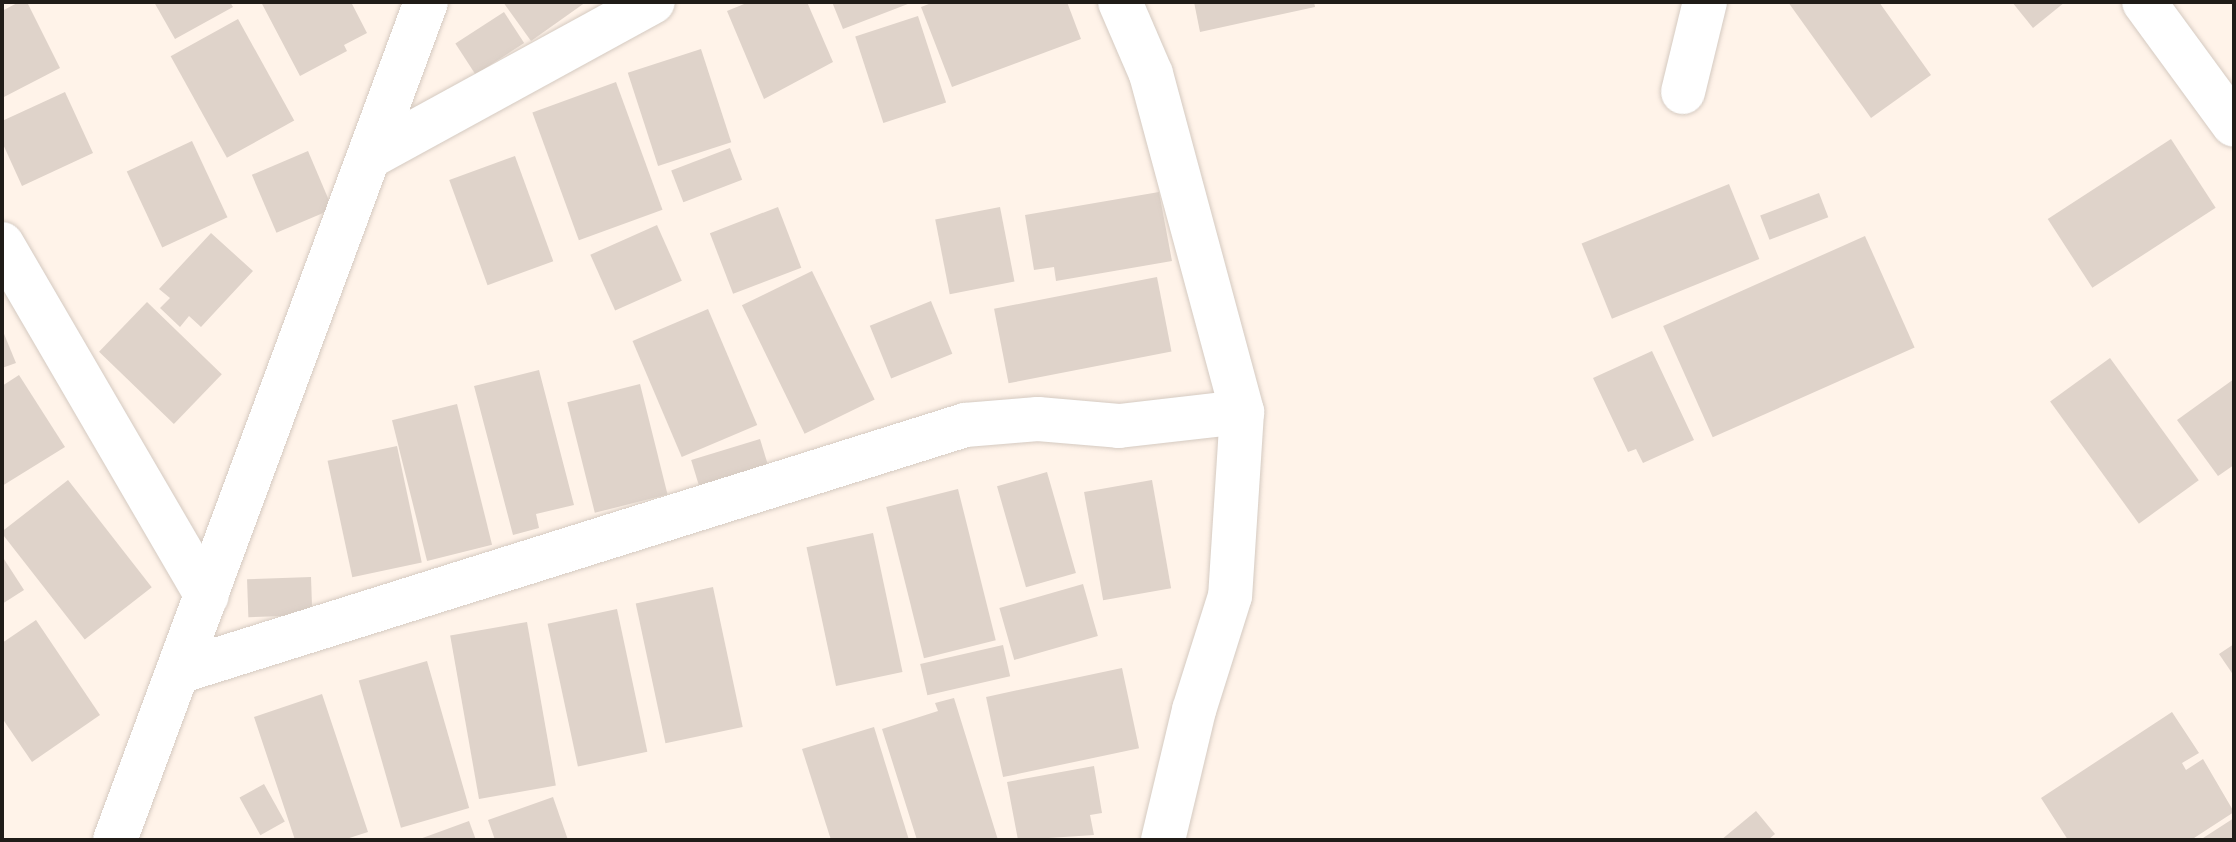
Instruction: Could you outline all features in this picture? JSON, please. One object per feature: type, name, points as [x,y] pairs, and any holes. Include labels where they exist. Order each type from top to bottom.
[{"type":"street","points":[[115,840],[373,155],[426,2]]},
{"type":"street","points":[[373,155],[653,2]]},
{"type":"street","points":[[1120,2],[1151,74],[1242,412],[1230,596],[1194,710],[1163,840]]},
{"type":"street","points":[[1683,92],[1705,2]]},
{"type":"street","points":[[2144,2],[2234,125]]},
{"type":"street","points":[[2,244],[207,596]]},
{"type":"street","points":[[178,672],[965,425],[1038,419],[1119,426],[1242,412]]},
{"type":"building","points":[[19,2],[27,2],[60,68],[2,98],[2,11]]},
{"type":"building","points":[[154,2],[230,2],[233,7],[175,39]]},
{"type":"building","points":[[261,2],[351,2],[367,33],[344,45],[347,51],[300,76]]},
{"type":"building","points":[[503,2],[586,2],[531,41]]},
{"type":"building","points":[[749,2],[807,2],[833,62],[764,99],[727,11]]},
{"type":"building","points":[[832,2],[913,2],[843,29]]},
{"type":"building","points":[[934,2],[1067,2],[1081,39],[952,87],[921,7]]},
{"type":"building","points":[[1194,2],[1314,2],[1315,7],[1200,32]]},
{"type":"building","points":[[1788,2],[1879,2],[1931,75],[1871,118]]},
{"type":"building","points":[[2012,2],[2065,2],[2033,28]]},
{"type":"building","points":[[504,12],[524,43],[476,75],[455,44]]},
{"type":"building","points":[[918,16],[946,103],[883,123],[855,36]]},
{"type":"building","points":[[238,19],[294,120],[227,158],[171,56]]},
{"type":"building","points":[[701,49],[731,142],[658,166],[628,73]]},
{"type":"building","points":[[616,82],[663,210],[579,240],[532,112]]},
{"type":"building","points":[[65,92],[93,153],[22,186],[2,142],[2,121]]},
{"type":"building","points":[[2171,139],[2216,208],[2092,288],[2048,219]]},
{"type":"building","points":[[192,141],[227,217],[162,248],[127,171]]},
{"type":"building","points":[[730,148],[742,180],[683,202],[671,171]]},
{"type":"building","points":[[308,151],[333,209],[276,233],[252,175]]},
{"type":"building","points":[[515,156],[553,261],[488,285],[449,180]]},
{"type":"building","points":[[1729,184],[1759,259],[1612,319],[1582,244]]},
{"type":"building","points":[[1159,192],[1172,261],[1056,281],[1054,267],[1034,270],[1025,215]]},
{"type":"building","points":[[1819,193],[1828,217],[1770,240],[1760,216]]},
{"type":"building","points":[[778,207],[801,268],[733,294],[710,233]]},
{"type":"building","points":[[1000,207],[1015,282],[950,294],[935,220]]},
{"type":"building","points":[[657,225],[682,281],[615,310],[590,255]]},
{"type":"building","points":[[211,233],[253,271],[201,327],[189,316],[180,327],[160,308],[170,298],[159,289]]},
{"type":"building","points":[[1865,236],[1915,347],[1713,437],[1663,326]]},
{"type":"building","points":[[812,271],[875,400],[805,434],[742,305]]},
{"type":"building","points":[[1157,277],[1172,352],[1009,383],[994,309]]},
{"type":"building","points":[[931,301],[952,354],[891,379],[870,326]]},
{"type":"building","points":[[147,302],[222,374],[174,424],[99,352]]},
{"type":"building","points":[[708,309],[757,425],[682,457],[633,341]]},
{"type":"building","points":[[2,329],[16,363],[2,368]]},
{"type":"building","points":[[1652,351],[1694,440],[1643,463],[1636,449],[1628,452],[1593,378]]},
{"type":"building","points":[[2110,358],[2199,480],[2139,524],[2050,401]]},
{"type":"building","points":[[539,370],[574,505],[536,514],[539,528],[513,535],[474,386]]},
{"type":"building","points":[[19,375],[65,447],[2,486],[2,386]]},
{"type":"building","points":[[2234,379],[2234,465],[2218,476],[2177,420]]},
{"type":"building","points":[[640,384],[668,495],[595,513],[567,402]]},
{"type":"building","points":[[457,404],[492,545],[427,561],[392,420]]},
{"type":"building","points":[[760,439],[770,472],[701,493],[691,460]]},
{"type":"building","points":[[397,446],[422,562],[352,577],[328,461]]},
{"type":"building","points":[[1047,472],[1076,573],[1026,587],[997,486]]},
{"type":"building","points":[[68,480],[152,587],[85,640],[2,534]]},
{"type":"building","points":[[1152,480],[1171,588],[1103,600],[1084,492]]},
{"type":"building","points":[[958,489],[996,640],[924,658],[886,507]]},
{"type":"building","points":[[873,533],[903,672],[836,686],[806,547]]},
{"type":"building","points":[[2,556],[24,590],[2,604]]},
{"type":"building","points":[[311,577],[312,615],[248,617],[247,579]]},
{"type":"building","points":[[1083,584],[1098,636],[1014,660],[999,608]]},
{"type":"building","points":[[713,587],[743,727],[665,743],[636,603]]},
{"type":"building","points":[[617,609],[647,752],[578,767],[548,624]]},
{"type":"building","points":[[36,620],[100,715],[32,762],[2,718],[2,643]]},
{"type":"building","points":[[527,622],[556,785],[479,799],[450,636]]},
{"type":"building","points":[[2234,644],[2234,676],[2219,654]]},
{"type":"building","points":[[1003,645],[1010,676],[927,695],[920,664]]},
{"type":"building","points":[[427,661],[469,808],[401,828],[359,681]]},
{"type":"building","points":[[1122,668],[1139,748],[1003,777],[986,697]]},
{"type":"building","points":[[322,694],[368,832],[343,840],[295,840],[254,717]]},
{"type":"building","points":[[954,698],[998,840],[917,840],[882,729],[938,711],[935,703]]},
{"type":"building","points":[[2172,712],[2199,753],[2182,763],[2186,770],[2203,759],[2234,812],[2191,840],[2068,840],[2041,798]]},
{"type":"building","points":[[874,727],[909,840],[831,840],[802,749]]},
{"type":"building","points":[[1094,766],[1102,813],[1090,815],[1094,835],[1018,840],[1007,782]]},
{"type":"building","points":[[264,784],[285,822],[260,835],[240,798]]},
{"type":"building","points":[[553,797],[568,840],[495,840],[488,820]]},
{"type":"building","points":[[1756,811],[1775,834],[1768,840],[1721,840]]},
{"type":"building","points":[[2234,818],[2234,840],[2200,840]]},
{"type":"building","points":[[469,821],[476,840],[417,840]]}]
